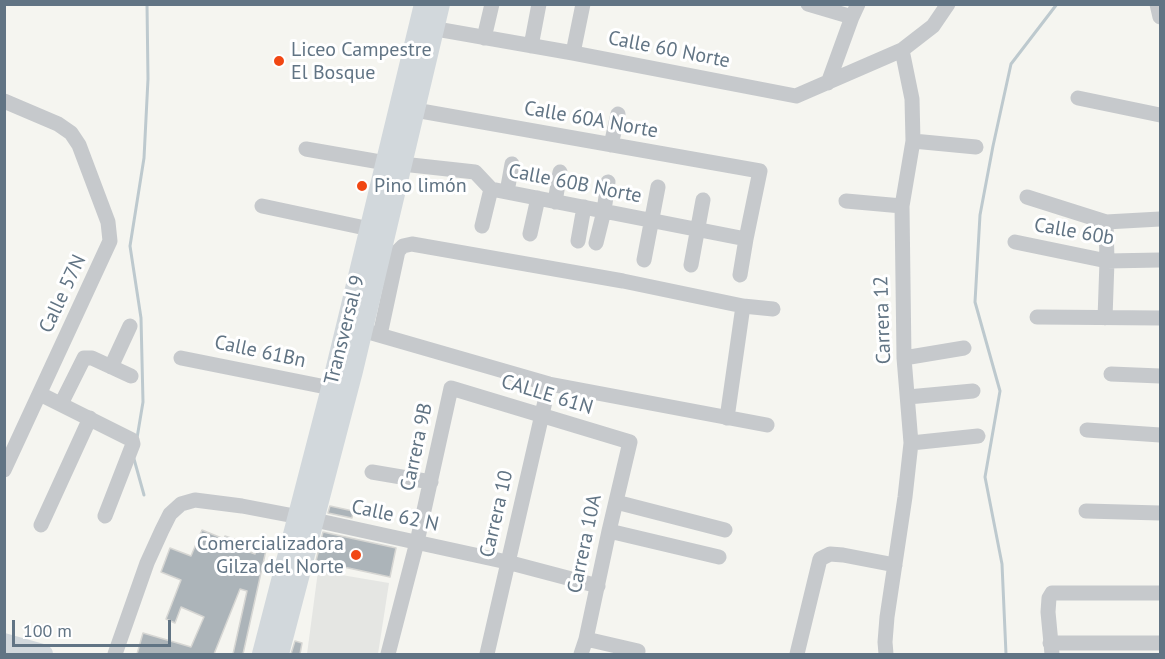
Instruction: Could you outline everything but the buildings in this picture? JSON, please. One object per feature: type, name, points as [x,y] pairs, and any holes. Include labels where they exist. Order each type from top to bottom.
[{"type":"main road","name":"Transversal 9","points":[[279,654],[331,388],[370,229],[415,110],[427,27],[424,4]]},
{"type":"main road","name":"Transversal 9","points":[[262,654],[306,518],[371,333],[394,163],[427,27],[440,4]]},
{"type":"main road","points":[[4,644],[44,654]]},
{"type":"street","points":[[484,38],[492,4]]},
{"type":"street","points":[[531,46],[539,4]]},
{"type":"street","points":[[573,53],[583,4]]},
{"type":"street","points":[[808,4],[855,11],[828,83]]},
{"type":"street","points":[[902,50],[933,26],[948,4]]},
{"type":"street","points":[[1157,4],[1161,17]]},
{"type":"street","name":"Calle 60 Norte","points":[[427,27],[796,96],[902,50]]},
{"type":"street","name":"Carrera 12","points":[[886,654],[887,617],[911,443],[904,358],[902,206],[913,141],[912,99],[902,50]]},
{"type":"street","points":[[1078,98],[1161,115]]},
{"type":"street","name":"Calle 57N","points":[[4,101],[58,124],[71,132],[79,145],[108,222],[110,241],[5,468]]},
{"type":"street","name":"Calle 60A Norte","points":[[415,110],[760,171],[746,239]]},
{"type":"street","points":[[611,145],[618,114]]},
{"type":"street","points":[[913,141],[976,147]]},
{"type":"street","name":"Calle 60B Norte","points":[[306,149],[394,163],[475,172],[491,189],[746,239]]},
{"type":"street","points":[[507,192],[512,164]]},
{"type":"street","points":[[555,202],[560,172]]},
{"type":"street","points":[[596,243],[608,182]]},
{"type":"street","points":[[644,260],[657,187]]},
{"type":"street","points":[[482,226],[491,189]]},
{"type":"street","points":[[1027,197],[1106,222],[1161,219]]},
{"type":"street","points":[[530,234],[538,198]]},
{"type":"street","points":[[691,265],[703,200]]},
{"type":"street","points":[[846,201],[902,206]]},
{"type":"street","points":[[262,206],[370,229]]},
{"type":"street","points":[[578,242],[584,207]]},
{"type":"street","points":[[1105,318],[1106,222]]},
{"type":"street","points":[[740,275],[746,239]]},
{"type":"street","name":"Calle 60b","points":[[1015,242],[1107,261],[1161,260]]},
{"type":"street","points":[[766,425],[549,384],[371,333],[398,251],[403,246],[412,244],[623,281],[743,306],[773,309]]},
{"type":"street","points":[[727,418],[743,306]]},
{"type":"street","points":[[1037,317],[1161,318]]},
{"type":"street","points":[[111,367],[130,326]]},
{"type":"street","points":[[904,358],[964,348]]},
{"type":"street","points":[[61,404],[84,358],[92,358],[131,376]]},
{"type":"street","name":"Calle 61Bn","points":[[181,358],[331,388]]},
{"type":"street","points":[[1111,375],[1161,376]]},
{"type":"street","name":"Carrera 10","points":[[487,654],[549,384]]},
{"type":"street","name":"CALLE 61N","points":[[451,388],[630,442]]},
{"type":"street","name":"Carrera 9B","points":[[388,654],[417,542],[451,388]]},
{"type":"street","points":[[908,397],[973,391]]},
{"type":"street","points":[[40,393],[132,440],[133,444],[105,516]]},
{"type":"street","points":[[41,525],[90,418]]},
{"type":"street","points":[[1087,430],[1161,435]]},
{"type":"street","points":[[911,443],[978,436]]},
{"type":"street","name":"Carrera 10A","points":[[584,647],[630,442]]},
{"type":"street","points":[[372,472],[430,482]]},
{"type":"street","name":"Calle 62 N","points":[[115,654],[147,563],[170,514],[181,504],[195,500],[306,518],[507,562],[598,586]]},
{"type":"street","points":[[616,502],[724,530]]},
{"type":"street","points":[[1086,511],[1161,513]]},
{"type":"street","points":[[609,531],[719,556]]},
{"type":"street","points":[[797,654],[820,559],[830,554],[843,555],[895,565]]},
{"type":"street","points":[[1161,593],[1052,593],[1049,598],[1048,612],[1051,649],[1161,643]]},
{"type":"street","points":[[584,647],[638,651]]},
{"type":"shaded area","points":[[318,571],[389,583],[378,654],[307,654]]},
{"type":"waterway","points":[[137,438],[143,402],[141,318],[130,246],[144,158],[148,79],[147,4]]},
{"type":"waterway","points":[[1006,654],[1002,564],[985,477],[1000,391],[975,302],[980,215],[1011,64],[1057,4]]},
{"type":"waterway","points":[[134,459],[144,495]]},
{"type":"place","name":"Liceo Campestre El Bosque","points":[[279,61]]},
{"type":"place","name":"Pino limón","points":[[362,186]]},
{"type":"place","name":"Comercializadora Gilza del Norte","points":[[356,555]]}]
